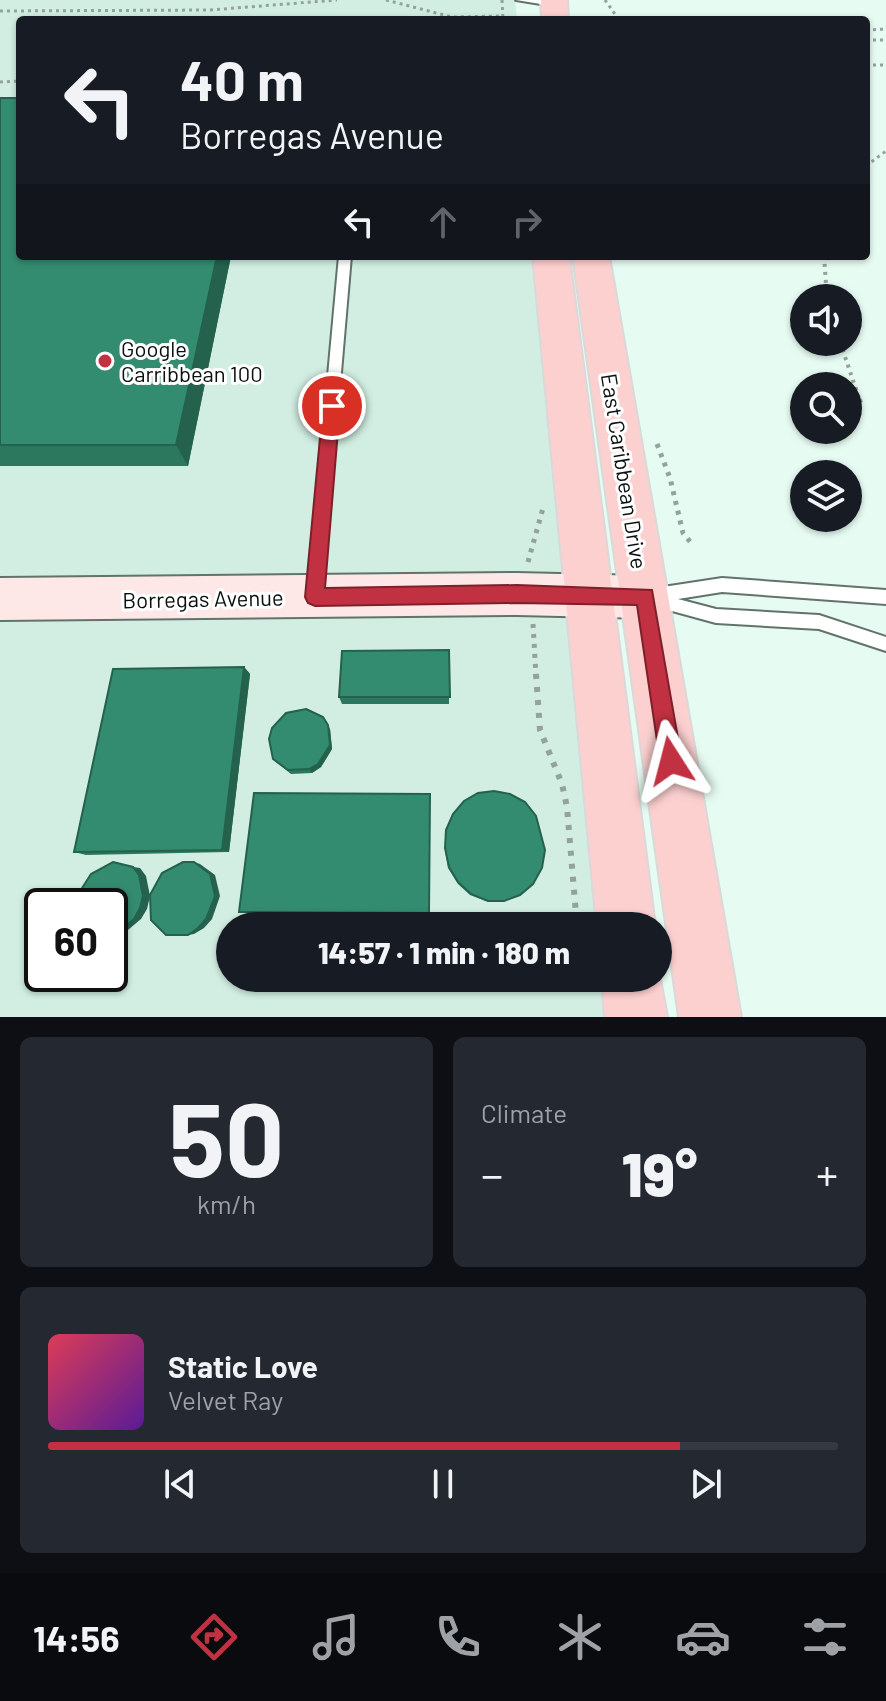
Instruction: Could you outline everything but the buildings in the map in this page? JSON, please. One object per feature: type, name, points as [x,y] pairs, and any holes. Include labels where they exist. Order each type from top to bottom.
[{"type":"main road","name":"East Caribbean Drive","points":[[551,260],[624,912]]},
{"type":"main road","name":"East Caribbean Drive","points":[[592,260],[710,1017]]},
{"type":"main road","points":[[633,992],[636,1017]]},
{"type":"street","name":"Borregas Avenue","points":[[0,599],[646,597]]},
{"type":"lane","points":[[523,0],[554,8]]},
{"type":"lane","points":[[315,597],[345,260]]},
{"type":"lane","name":"Borregas Avenue","points":[[646,597],[722,585],[886,597]]},
{"type":"lane","name":"Borregas Avenue","points":[[646,597],[716,616],[819,622],[886,644]]},
{"type":"path","points":[[0,11],[125,14],[216,11],[337,0]]},
{"type":"path","points":[[386,0],[448,16]]},
{"type":"path","points":[[824,260],[826,284]]},
{"type":"path","points":[[655,435],[670,478],[683,533],[692,544]]},
{"type":"path","points":[[528,563],[527,552],[540,529],[541,494]]},
{"type":"path","points":[[534,636],[540,730],[562,784],[567,807],[576,912]]},
{"type":"shaded area","points":[[0,0],[515,0],[517,16],[16,16],[16,260],[538,260],[595,912],[216,912],[216,992],[602,992],[604,1017],[0,1017]]},
{"type":"place","name":"Google Carribbean 100","points":[[105,361]]},
{"type":"route","points":[[332,406],[315,597],[517,594],[646,597],[671,761]]}]
